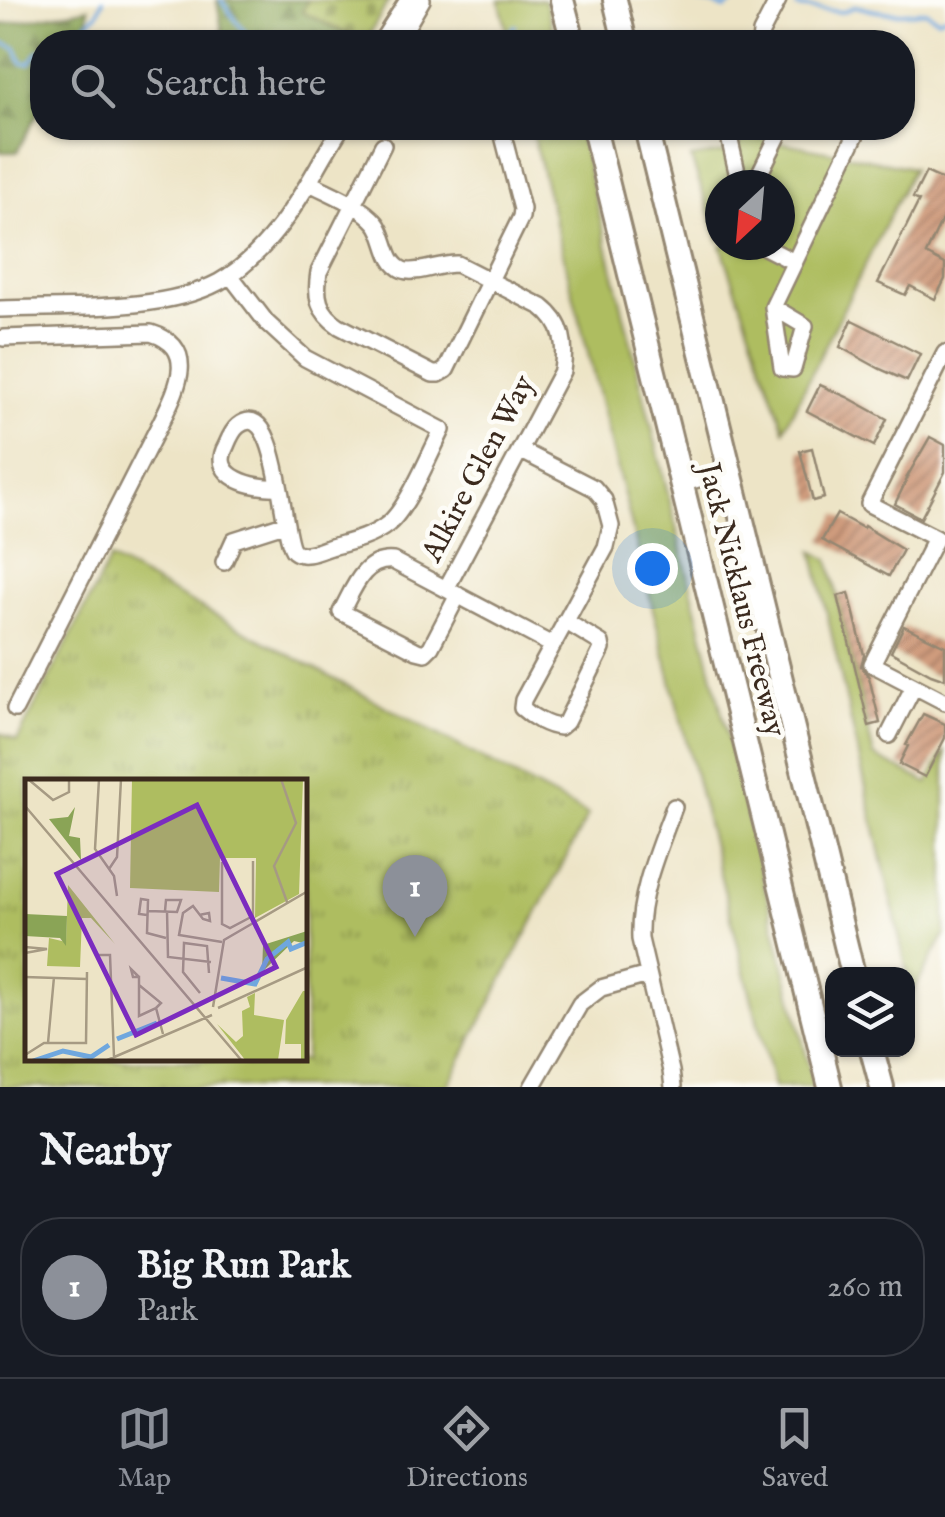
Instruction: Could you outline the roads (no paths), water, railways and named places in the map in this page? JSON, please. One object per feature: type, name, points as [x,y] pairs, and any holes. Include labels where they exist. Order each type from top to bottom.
[{"type":"highway","points":[[562,0],[570,30]]},
{"type":"highway","points":[[615,0],[622,30]]},
{"type":"highway","name":"Jack Nicklaus Freeway","points":[[597,140],[830,1087]]},
{"type":"highway","name":"Jack Nicklaus Freeway","points":[[649,140],[852,967]]},
{"type":"highway","points":[[874,1057],[882,1087]]},
{"type":"street","points":[[389,30],[408,0]]},
{"type":"street","points":[[404,30],[422,0]]},
{"type":"street","points":[[763,30],[778,0]]},
{"type":"street","points":[[15,709],[161,422],[181,373],[174,348],[164,337],[151,332],[2,339],[2,309],[130,304],[172,298],[230,276],[274,234],[310,183],[333,140]]},
{"type":"street","points":[[384,145],[320,272],[318,294],[326,317],[439,374],[446,370],[522,217],[504,140]]},
{"type":"street","points":[[730,140],[737,170]]},
{"type":"street","points":[[761,170],[776,140]]},
{"type":"street","points":[[773,307],[853,140]]},
{"type":"street","name":"Alkire Glen Way","points":[[310,183],[352,206],[378,226],[393,261],[403,270],[457,264],[552,315],[560,326],[564,339],[562,371],[452,592],[431,647],[424,653],[417,651],[342,612],[363,572],[384,560],[452,592]]},
{"type":"street","points":[[790,260],[794,262]]},
{"type":"street","points":[[230,276],[268,323],[305,358],[442,430],[408,497],[390,523],[362,538],[308,554],[293,550],[284,524],[279,486],[273,452],[255,423],[238,425],[222,452],[223,468],[262,488],[279,486]]},
{"type":"street","points":[[945,353],[869,504],[940,536],[872,664],[945,702]]},
{"type":"street","points":[[520,450],[594,488],[609,512],[611,526],[606,547],[552,644],[522,700],[522,708],[529,714],[560,727],[602,649],[602,643],[565,621]]},
{"type":"street","points":[[681,484],[729,470]]},
{"type":"street","points":[[224,562],[234,540],[284,524]]},
{"type":"street","points":[[452,592],[552,644]]},
{"type":"street","points":[[889,735],[914,686]]},
{"type":"street","points":[[673,1087],[640,939],[640,922],[674,807]]},
{"type":"street","points":[[532,1087],[580,1004],[601,988],[648,975]]},
{"type":"waterway","points":[[79,30],[97,14],[103,0]]},
{"type":"waterway","points":[[221,0],[243,30]]},
{"type":"waterway","points":[[686,0],[725,9],[735,2],[752,3]]},
{"type":"waterway","points":[[797,7],[843,12],[856,6],[890,13],[925,11],[938,19],[945,16]]},
{"type":"waterway","points":[[511,30],[515,26]]},
{"type":"waterway","points":[[0,42],[16,48],[22,63],[30,63]]},
{"type":"place","name":"Big Run Park","points":[[415,937]]}]
